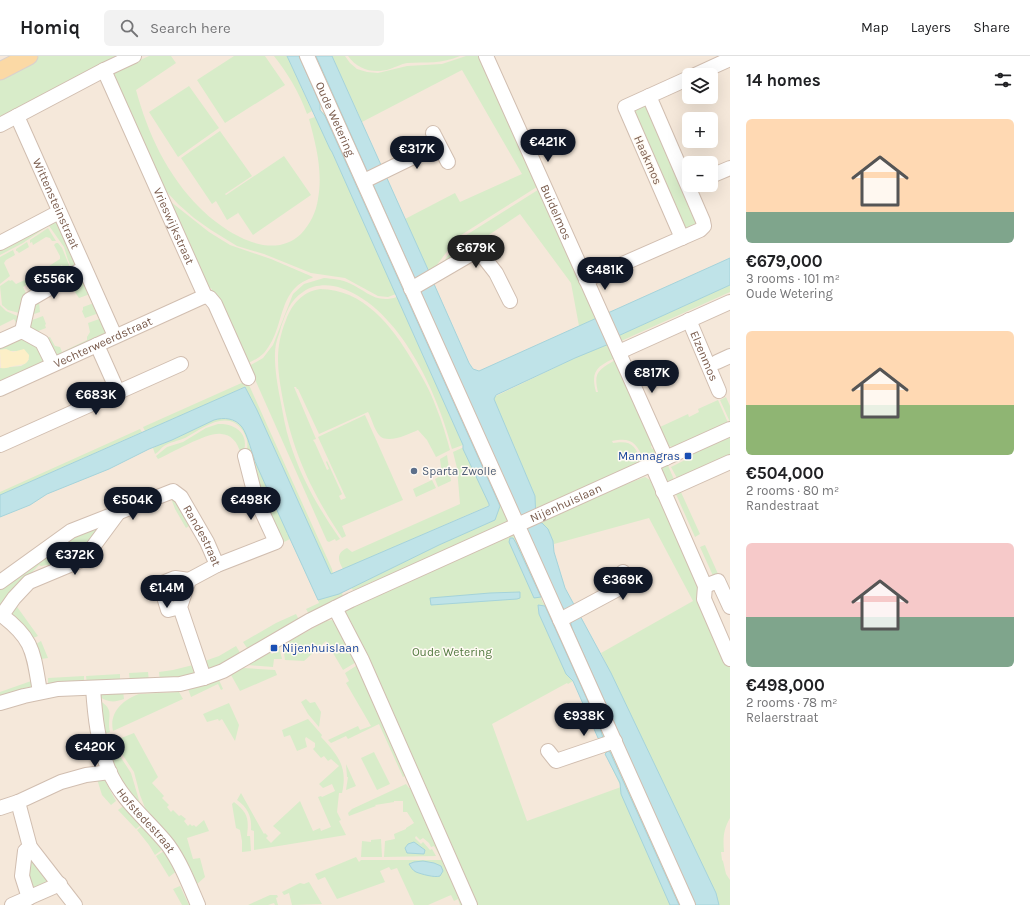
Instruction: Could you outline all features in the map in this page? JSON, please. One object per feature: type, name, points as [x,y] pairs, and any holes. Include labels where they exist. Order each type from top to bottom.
[{"type":"main road","points":[[0,71],[29,56]]},
{"type":"street","points":[[0,125],[104,70],[134,56]]},
{"type":"street","name":"Oude Wetering","points":[[307,56],[367,180],[421,284],[568,616],[615,741],[688,905]]},
{"type":"street","name":"Buidelmos","points":[[486,56],[586,280]]},
{"type":"street","points":[[711,68],[730,60]]},
{"type":"street","name":"Vrieswijkstraat","points":[[104,70],[205,296],[210,298],[215,304],[248,378]]},
{"type":"street","name":"Haakmos","points":[[682,81],[625,107],[682,238]]},
{"type":"street","points":[[649,96],[682,168]]},
{"type":"street","name":"Wittensteinstraat","points":[[17,116],[115,336]]},
{"type":"street","points":[[367,180],[436,139],[448,162]]},
{"type":"street","points":[[718,173],[730,168]]},
{"type":"street","points":[[666,458],[586,280],[700,230],[704,226],[703,221],[692,192]]},
{"type":"street","points":[[0,243],[59,212]]},
{"type":"street","points":[[421,284],[478,250],[496,273],[510,301]]},
{"type":"street","points":[[22,331],[29,300],[84,268]]},
{"type":"street","name":"Vechterweerdstraat","points":[[0,389],[205,296]]},
{"type":"street","name":"Elzenmos","points":[[617,347],[689,320],[730,302]]},
{"type":"street","name":"Elzenmos","points":[[689,320],[720,391]]},
{"type":"street","points":[[0,341],[22,331]]},
{"type":"street","points":[[22,331],[42,342],[53,364]]},
{"type":"street","points":[[97,345],[118,392]]},
{"type":"street","points":[[0,445],[181,364]]},
{"type":"street","name":"Nijenhuislaan","points":[[0,704],[40,692],[58,689],[180,684],[204,678],[223,671],[309,621],[335,608],[730,429]]},
{"type":"street","points":[[217,565],[276,542],[256,499],[244,456]]},
{"type":"street","points":[[663,492],[730,462]]},
{"type":"street","points":[[652,465],[663,492],[711,583],[730,607]]},
{"type":"street","name":"Randestraat","points":[[0,582],[71,531],[173,491],[181,497],[207,542],[217,565],[188,580],[175,578],[160,584],[168,610],[180,607]]},
{"type":"street","points":[[40,692],[33,655],[28,642],[18,628],[1,614],[29,582],[84,559],[118,513]]},
{"type":"street","points":[[568,616],[629,583],[623,572]]},
{"type":"street","points":[[188,580],[180,607],[204,678]]},
{"type":"street","points":[[711,583],[704,600],[730,659]]},
{"type":"street","points":[[335,608],[362,660],[470,905]]},
{"type":"street","name":"Hofstedestraat","points":[[93,688],[97,730],[110,772],[118,787],[135,810],[169,847],[184,873],[198,905]]},
{"type":"street","points":[[548,751],[556,761],[615,741]]},
{"type":"street","points":[[0,808],[18,802],[61,782],[86,775],[110,772]]},
{"type":"street","points":[[18,802],[30,847],[75,905]]},
{"type":"street","points":[[29,898],[22,876],[25,851],[30,847]]},
{"type":"street","points":[[12,905],[60,884]]},
{"type":"shaded area","points":[[0,56],[730,56],[730,905],[0,905]]},
{"type":"green space","points":[[39,56],[118,56],[0,117],[0,76]]},
{"type":"green space","points":[[149,56],[171,56],[176,63],[136,90],[146,122],[168,168],[188,195],[200,208],[221,226],[234,234],[262,245],[276,245],[289,242],[301,234],[314,214],[319,189],[320,178],[318,158],[309,119],[315,117],[396,294],[388,297],[378,296],[345,278],[311,273],[264,254],[237,246],[194,218],[178,204],[165,190],[113,75],[114,72]]},
{"type":"green space","points":[[234,56],[265,56],[285,85],[225,123],[197,80]]},
{"type":"green space","points":[[274,56],[287,56],[312,111],[307,114],[293,84]]},
{"type":"green space","points":[[311,56],[316,56],[368,173],[364,173]]},
{"type":"green space","points":[[332,56],[345,56],[357,69],[378,73],[407,66],[442,64],[466,56],[482,56],[540,185],[458,237],[430,274],[405,219],[455,193],[460,202],[522,174],[462,70],[362,122]]},
{"type":"green space","points":[[348,56],[460,56],[453,59],[440,61],[407,63],[390,69],[372,71],[361,68]]},
{"type":"green space","points":[[189,86],[219,128],[178,157],[149,112]]},
{"type":"green space","points":[[646,105],[682,184],[682,192],[686,192],[700,223],[685,231],[630,111]]},
{"type":"green space","points":[[325,112],[405,288],[403,289],[325,116],[322,113]]},
{"type":"green space","points":[[220,131],[252,176],[225,194],[226,195],[284,156],[311,195],[253,235],[237,211],[238,213],[227,220],[216,201],[212,204],[181,158]]},
{"type":"green space","points":[[541,188],[597,318],[579,326],[571,283],[520,214],[438,269],[460,239]]},
{"type":"green space","points":[[171,202],[209,232],[230,245],[271,259],[313,277],[301,283],[292,291],[287,300],[271,343],[264,353],[253,361],[246,364],[209,291],[212,290],[211,288],[207,289],[204,284],[207,283]]},
{"type":"green space","points":[[57,221],[79,264],[73,271],[64,247],[47,223]]},
{"type":"green space","points":[[45,225],[45,228],[23,243],[0,255],[0,246]]},
{"type":"green space","points":[[48,228],[56,241],[52,241],[50,238],[46,237],[33,245],[32,242],[30,243],[30,240]]},
{"type":"green space","points":[[27,242],[29,247],[19,253],[16,251],[16,249]]},
{"type":"green space","points":[[58,243],[62,248],[72,272],[67,274],[62,265],[51,271],[49,266],[60,259],[54,245]]},
{"type":"green space","points":[[13,250],[15,255],[6,260],[4,263],[10,276],[0,284],[0,257]]},
{"type":"green space","points":[[46,268],[49,272],[36,279],[35,275]]},
{"type":"green space","points":[[76,276],[84,276],[92,292],[90,294],[79,298],[73,289],[67,289],[65,283],[42,296],[43,298],[39,302],[40,312],[28,316],[30,305],[34,299]]},
{"type":"green space","points":[[31,277],[35,280],[23,287],[28,297],[23,314],[8,310],[2,305],[0,286],[9,280],[12,280],[16,284]]},
{"type":"green space","points":[[324,278],[337,279],[346,282],[377,298],[389,299],[397,297],[463,445],[452,449],[446,427],[426,379],[413,355],[398,333],[381,314],[362,298],[341,288],[327,285],[307,289],[295,299],[287,312],[276,342],[275,364],[285,426],[294,456],[311,493],[340,539],[336,541],[335,539],[329,542],[327,541],[249,366],[263,358],[273,345],[293,294],[304,284]]},
{"type":"green space","points":[[730,285],[730,292],[621,341],[618,336]]},
{"type":"green space","points":[[320,289],[350,295],[363,302],[375,312],[395,335],[404,347],[431,395],[450,450],[436,457],[427,440],[418,430],[398,438],[383,438],[377,433],[368,412],[319,434],[298,389],[294,387],[316,439],[313,440],[327,470],[329,469],[326,462],[327,461],[342,494],[339,496],[341,500],[346,498],[318,437],[365,415],[403,500],[342,526],[346,536],[342,538],[312,487],[297,452],[286,415],[278,366],[280,339],[288,314],[298,300],[303,296]]},
{"type":"green space","points":[[407,293],[472,439],[406,294]]},
{"type":"green space","points":[[94,303],[99,313],[85,318],[82,311],[83,307]]},
{"type":"green space","points":[[0,305],[6,311],[22,318],[19,328],[14,319],[0,326]]},
{"type":"green space","points":[[43,316],[46,328],[33,333],[27,322]]},
{"type":"green space","points":[[102,318],[107,334],[57,359],[44,339],[50,337],[55,346],[60,347],[62,352],[87,340],[90,332],[88,323]]},
{"type":"green space","points":[[19,335],[41,345],[45,362],[0,385],[0,368],[21,366],[29,359],[16,351],[8,351],[6,349],[0,350],[0,343]]},
{"type":"green space","points":[[608,344],[617,357],[600,366],[597,370],[594,379],[596,392],[598,392],[596,380],[599,372],[615,360],[656,444],[651,446],[656,452],[655,455],[644,460],[636,445],[624,440],[612,441],[613,443],[624,442],[632,445],[637,451],[641,461],[636,464],[637,465],[533,515],[535,496],[494,397],[575,358]]},
{"type":"green space","points":[[246,381],[333,574],[331,574],[257,410],[245,387],[145,431],[143,427]]},
{"type":"green space","points":[[726,397],[730,406],[730,422],[720,400]]},
{"type":"green space","points":[[718,400],[729,425],[685,445],[683,442],[672,447],[669,446],[660,427],[688,414],[689,417],[699,412],[698,409]]},
{"type":"green space","points":[[220,418],[230,419],[242,426],[253,457],[290,539],[282,543],[274,528],[246,452],[246,439],[243,431],[237,424],[230,421],[214,422],[185,438],[166,445],[155,454],[153,448]]},
{"type":"green space","points":[[218,424],[230,425],[239,430],[244,439],[244,450],[240,452],[238,445],[231,437],[225,434],[215,434],[199,439],[158,459],[156,456],[167,447],[183,442],[206,428]]},
{"type":"green space","points":[[140,429],[142,432],[0,495],[0,492]]},
{"type":"green space","points":[[730,434],[730,455],[677,478],[671,467],[690,457],[688,453]]},
{"type":"green space","points":[[474,444],[508,519],[506,524],[376,584],[374,581],[353,590],[351,588],[439,545],[495,520],[500,506],[473,445]]},
{"type":"green space","points":[[464,447],[463,449],[489,504],[488,506],[343,569],[339,557],[343,550],[347,548],[352,552],[460,504],[457,468],[453,452]]},
{"type":"green space","points":[[447,455],[451,481],[438,487],[435,479],[442,475],[440,459]]},
{"type":"green space","points":[[667,463],[675,482],[668,485],[660,470]]},
{"type":"green space","points":[[645,477],[650,480],[659,499],[662,498],[701,586],[700,600],[730,668],[730,818],[724,835],[724,852],[721,852],[726,874],[730,880],[730,905],[719,905],[716,893],[601,653],[693,601],[649,518],[554,544],[536,522],[605,492]]},
{"type":"green space","points":[[432,480],[436,488],[416,497],[413,489]]},
{"type":"green space","points":[[680,490],[700,534],[695,537],[675,492]]},
{"type":"green space","points":[[174,497],[189,526],[186,528],[175,509],[171,498]]},
{"type":"green space","points":[[103,523],[81,556],[55,568],[47,565],[39,565],[6,599],[1,607],[0,606],[0,586],[61,541]]},
{"type":"green space","name":"Oude Wetering","points":[[512,535],[515,536],[542,597],[543,603],[546,605],[606,737],[600,742],[603,737],[600,728],[544,605],[538,608],[539,614],[566,674],[573,681],[492,724],[527,821],[621,787],[603,749],[611,749],[681,905],[475,905],[346,616],[346,610]]},
{"type":"green space","points":[[705,545],[719,576],[714,578],[700,547]]},
{"type":"green space","points":[[181,583],[174,606],[167,588]]},
{"type":"green space","points":[[342,592],[343,597],[310,616],[306,609],[319,603],[318,600]]},
{"type":"green space","points":[[15,604],[38,636],[33,638],[22,623],[10,613]]},
{"type":"green space","points":[[296,614],[300,622],[296,621],[249,648],[249,651],[243,642],[276,623]]},
{"type":"green space","points":[[332,620],[334,622],[335,620],[358,661],[343,670],[326,641],[304,661],[285,660],[283,647],[289,644],[288,642],[326,621]]},
{"type":"green space","points":[[41,641],[48,658],[41,659],[36,644]]},
{"type":"green space","points":[[236,646],[242,656],[210,669],[210,671],[202,662],[219,656]]},
{"type":"green space","points":[[279,646],[282,659],[274,659],[273,667],[248,665],[270,652],[272,654],[277,651],[276,648]]},
{"type":"green space","points":[[359,664],[407,775],[403,777],[379,724],[348,739],[346,736],[331,743],[328,740],[358,726],[360,730],[371,726],[346,683],[349,681],[345,673]]},
{"type":"green space","points":[[193,665],[195,670],[193,676],[176,677],[160,681],[159,672]]},
{"type":"green space","points":[[243,668],[275,670],[277,675],[240,691],[231,675]]},
{"type":"green space","points":[[148,672],[149,682],[130,682],[129,673]]},
{"type":"green space","points":[[120,674],[120,683],[87,684],[86,676]]},
{"type":"green space","points":[[84,676],[84,684],[48,687],[48,678]]},
{"type":"green space","points":[[34,680],[35,683],[29,690],[28,687],[0,696],[0,692]]},
{"type":"green space","points":[[219,680],[223,689],[221,690],[218,684],[191,697],[188,689]]},
{"type":"green space","points":[[123,691],[124,699],[117,701],[107,701],[98,696],[100,694]]},
{"type":"green space","points":[[179,692],[183,699],[113,731],[112,724],[115,713],[127,700],[139,694]]},
{"type":"green space","points":[[97,699],[107,707],[110,714],[110,732],[103,734]]},
{"type":"green space","points":[[306,699],[310,703],[315,702],[321,712],[319,727],[308,714],[301,702]]},
{"type":"green space","points":[[229,703],[239,725],[235,741],[222,719],[219,721],[218,719],[207,722],[203,714]]},
{"type":"green space","points":[[308,719],[322,735],[321,737],[337,756],[340,762],[344,776],[344,784],[342,793],[339,793],[337,812],[341,820],[339,821],[346,835],[254,850],[254,831],[251,830],[250,817],[244,806],[237,800],[241,793],[264,834],[265,833],[268,836],[266,838],[271,843],[281,833],[273,826],[300,801],[313,831],[320,828],[321,831],[331,827],[318,797],[322,797],[335,791],[332,784],[323,788],[319,784],[339,766],[331,759],[328,761],[324,756],[321,758],[313,749],[315,747],[315,743],[306,737],[307,747],[297,751],[290,735],[284,737],[282,730]]},
{"type":"green space","points":[[134,733],[158,777],[152,783],[164,796],[162,798],[169,805],[167,807],[171,812],[173,810],[179,816],[181,815],[186,819],[184,821],[188,826],[190,824],[196,827],[204,820],[209,831],[187,838],[193,859],[200,858],[205,877],[196,885],[147,813],[140,795],[134,772],[118,748],[116,740]]},
{"type":"green space","points":[[113,741],[118,753],[131,773],[145,814],[122,787],[106,744]]},
{"type":"green space","points":[[374,752],[390,784],[377,790],[361,758]]},
{"type":"green space","points":[[346,764],[356,786],[346,790],[348,777]]},
{"type":"green space","points":[[103,777],[116,801],[111,805],[102,795],[97,779]]},
{"type":"green space","points":[[406,784],[409,788],[411,788],[446,857],[440,856],[434,846],[431,847],[423,838],[420,840],[416,836],[415,838],[421,844],[423,842],[430,850],[432,849],[436,856],[384,857],[385,841],[395,839],[394,834],[406,829],[414,823],[407,812],[403,812],[403,801],[394,801],[375,805],[376,806],[349,816],[348,813],[352,809]]},
{"type":"green space","points":[[234,802],[245,813],[248,825],[247,836],[250,836],[251,851],[242,852],[240,830],[236,828],[232,804]]},
{"type":"green space","points":[[126,804],[141,825],[136,829],[118,810]]},
{"type":"green space","points":[[142,826],[163,849],[155,855],[137,830]]},
{"type":"green space","points":[[381,839],[382,857],[361,857],[362,841],[371,842],[371,840]]},
{"type":"green space","points":[[164,851],[178,870],[169,877],[156,856]]},
{"type":"green space","points":[[29,857],[47,880],[39,885],[40,887],[30,889],[28,859]]},
{"type":"green space","points":[[356,857],[359,862],[361,860],[447,860],[467,905],[460,905],[458,899],[454,901],[451,895],[428,905],[414,905],[397,868],[391,870],[389,867],[380,871],[385,882],[337,899],[325,877],[318,880],[315,874]]},
{"type":"green space","points":[[309,882],[322,904],[292,905],[289,893],[284,895],[282,892],[300,883],[304,884]]},
{"type":"green space","points":[[180,886],[189,905],[182,905],[173,889]]},
{"type":"green space","points":[[270,895],[277,895],[278,897],[276,898],[278,905],[275,905],[274,903],[268,905],[248,905]]},
{"type":"sand","points":[[6,349],[13,352],[24,349],[29,355],[29,359],[22,365],[1,368],[0,350]]},
{"type":"water","points":[[287,56],[299,56],[320,104],[320,110],[325,116],[500,506],[495,520],[439,545],[339,594],[318,600],[257,466],[244,431],[239,424],[233,420],[214,420],[149,449],[109,469],[47,494],[30,505],[0,517],[0,495],[245,387],[257,410],[331,574],[489,506],[332,152]]},
{"type":"water","points":[[316,56],[332,56],[430,274],[429,283],[434,284],[473,369],[479,371],[730,258],[730,285],[618,336],[609,344],[575,358],[496,395],[494,399],[535,496],[536,522],[542,523],[548,529],[553,541],[554,552],[565,588],[611,673],[716,893],[719,905],[695,905],[572,628],[570,619],[557,598]]},
{"type":"water","points":[[510,538],[513,538],[516,543],[541,597],[534,598],[509,542]]},
{"type":"water","points":[[520,592],[520,598],[517,599],[431,605],[430,598],[490,593]]},
{"type":"water","points":[[538,605],[545,606],[600,728],[603,738],[598,738],[573,681],[566,674],[539,614]]},
{"type":"water","points":[[608,751],[610,752],[679,905],[670,905],[621,794],[620,783],[605,754]]},
{"type":"water","points":[[414,842],[425,850],[424,854],[407,853],[405,848],[408,844]]},
{"type":"water","points":[[423,861],[441,866],[443,871],[440,876],[424,875],[416,872],[409,864]]},
{"type":"place","name":"Mannagras","points":[[688,456]]},
{"type":"place","name":"Sparta Zwolle","points":[[414,471]]},
{"type":"place","name":"Nijenhuislaan","points":[[274,648]]}]
